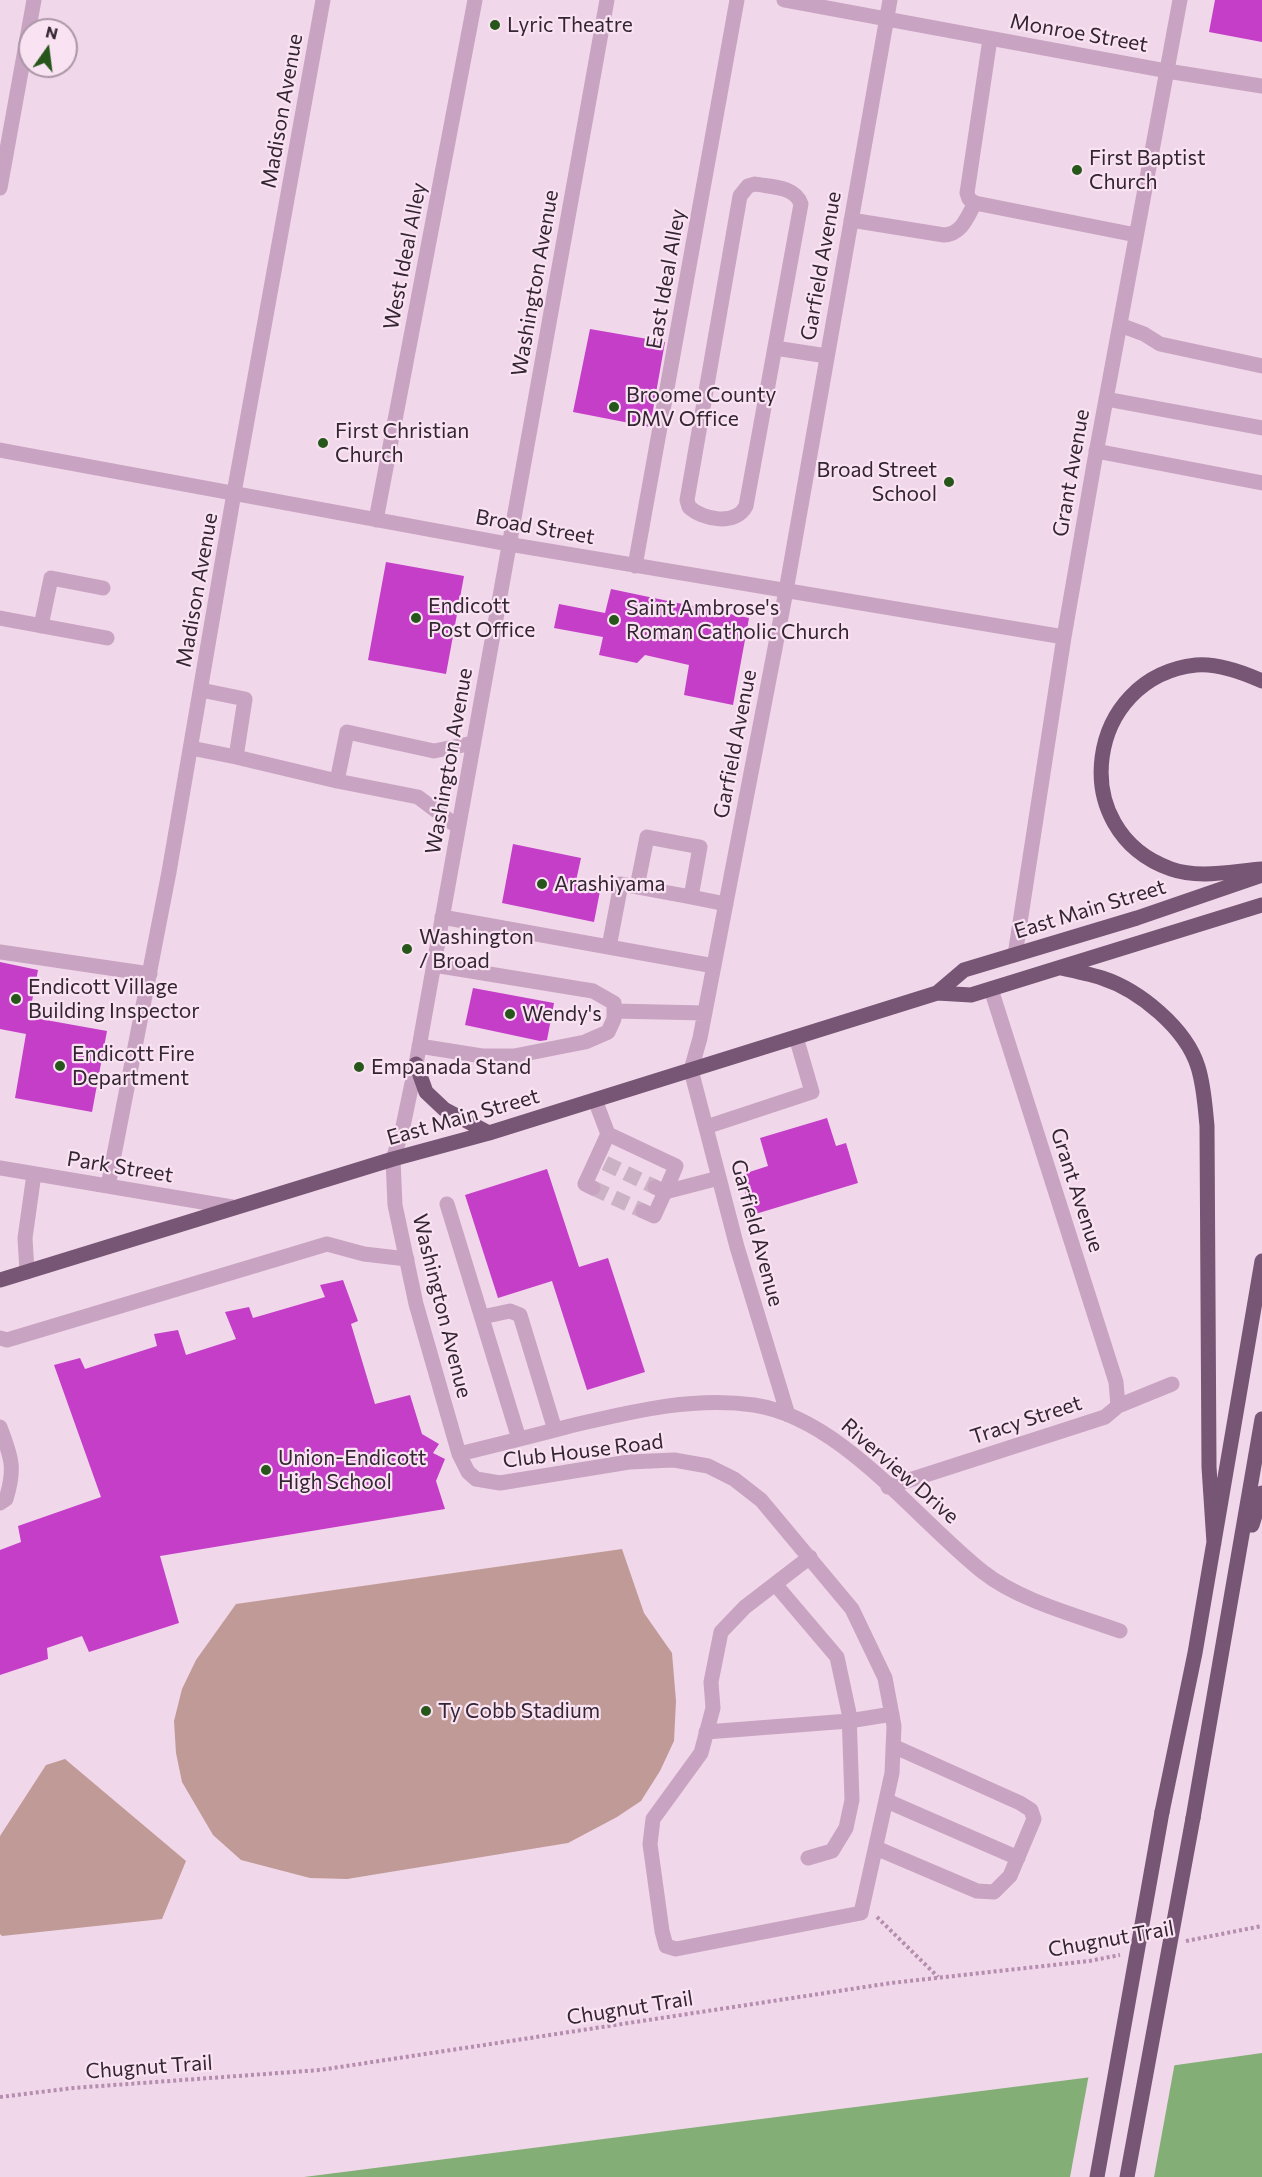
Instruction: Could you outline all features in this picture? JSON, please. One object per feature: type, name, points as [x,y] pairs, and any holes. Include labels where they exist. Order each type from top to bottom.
[{"type":"main road","points":[[1262,681],[1243,672],[1215,666],[1196,665],[1154,679],[1134,694],[1111,726],[1104,744],[1100,770],[1101,788],[1107,808],[1118,830],[1132,846],[1150,859],[1171,869],[1191,874],[1262,869]]},
{"type":"main road","name":"East Main Street","points":[[937,993],[964,970],[1137,918],[1262,875]]},
{"type":"main road","name":"East Main Street","points":[[0,1280],[232,1207],[489,1133],[937,993],[971,994],[991,989],[1262,905]]},
{"type":"main road","points":[[1061,968],[1104,979],[1155,1008],[1182,1035],[1197,1065],[1204,1095],[1207,1126],[1209,1467],[1214,1543]]},
{"type":"main road","points":[[416,1064],[426,1092],[444,1109],[489,1133]]},
{"type":"main road","points":[[1097,2177],[1162,1812],[1195,1653],[1262,1261]]},
{"type":"main road","points":[[1127,2177],[1262,1419]]},
{"type":"main road","points":[[1234,1585],[1262,1493]]},
{"type":"street","points":[[0,188],[34,0]]},
{"type":"street","name":"Madison Avenue","points":[[108,1186],[191,748],[234,493],[323,0]]},
{"type":"street","name":"West Ideal Alley","points":[[376,520],[475,0]]},
{"type":"street","name":"Washington Avenue","points":[[459,1454],[416,1304],[395,1205],[393,1159],[402,1131],[416,1064],[607,0]]},
{"type":"street","name":"East Ideal Alley","points":[[635,566],[737,0]]},
{"type":"street","name":"Monroe Street","points":[[784,0],[990,39],[1262,86]]},
{"type":"street","name":"Garfield Avenue","points":[[788,1415],[737,1247],[691,1070],[705,1012],[786,591],[890,0]]},
{"type":"street","name":"Grant Avenue","points":[[1015,955],[1064,637],[1096,451],[1180,0]]},
{"type":"street","points":[[990,39],[967,193],[969,199],[975,203],[1136,235]]},
{"type":"street","points":[[755,184],[793,192],[799,197],[801,204],[775,348],[746,506],[739,516],[733,518],[700,514],[689,507],[687,500],[740,196],[748,186],[755,184]]},
{"type":"street","points":[[851,220],[944,235],[953,234],[961,228],[975,203]]},
{"type":"street","points":[[1120,325],[1144,334],[1160,345],[1262,366]]},
{"type":"street","points":[[775,348],[827,356]]},
{"type":"street","points":[[1106,399],[1262,428]]},
{"type":"street","name":"Broad Street","points":[[0,450],[508,544],[1064,637]]},
{"type":"street","points":[[1096,451],[1262,483]]},
{"type":"street","points":[[41,626],[51,578],[103,588]]},
{"type":"street","points":[[0,618],[107,638]]},
{"type":"street","points":[[201,690],[245,699],[236,757]]},
{"type":"street","points":[[337,781],[347,732],[434,751],[473,743]]},
{"type":"street","points":[[191,748],[418,797],[458,826]]},
{"type":"street","points":[[637,887],[647,837],[658,839],[700,847],[691,897]]},
{"type":"street","points":[[609,947],[621,884],[726,904]]},
{"type":"street","points":[[442,917],[714,966]]},
{"type":"street","points":[[0,952],[150,974]]},
{"type":"street","points":[[419,1046],[482,1056],[514,1056],[585,1042],[608,1032],[614,1019],[614,1004],[593,991],[434,965]]},
{"type":"street","name":"Grant Avenue","points":[[991,989],[1116,1382],[1118,1406]]},
{"type":"street","points":[[614,1011],[705,1012]]},
{"type":"street","points":[[706,1127],[812,1092],[796,1037]]},
{"type":"street","points":[[593,1188],[585,1184],[601,1161],[608,1134],[595,1100]]},
{"type":"street","points":[[608,1134],[676,1166],[660,1190],[654,1216],[642,1211]]},
{"type":"street","name":"Park Street","points":[[0,1168],[232,1207]]},
{"type":"street","points":[[27,1272],[25,1238],[34,1174]]},
{"type":"street","points":[[660,1190],[719,1178]]},
{"type":"street","points":[[447,1204],[519,1439]]},
{"type":"street","points":[[0,1338],[7,1340],[327,1244],[364,1254],[407,1259]]},
{"type":"street","points":[[482,1317],[510,1311],[520,1315],[555,1430]]},
{"type":"street","name":"Tracy Street","points":[[888,1486],[1105,1417],[1118,1406],[1172,1384]]},
{"type":"street","name":"Riverview Drive","points":[[459,1454],[637,1410],[707,1402],[755,1405],[812,1425],[844,1447],[984,1572],[1014,1592],[1120,1631]]},
{"type":"street","points":[[0,1427],[12,1460],[12,1478],[6,1499],[0,1503]]},
{"type":"street","name":"Club House Road","points":[[459,1454],[468,1472],[476,1479],[500,1483],[629,1462],[674,1460],[708,1466],[734,1479],[761,1500],[852,1609],[885,1678],[892,1714],[892,1773],[862,1908]]},
{"type":"street","points":[[810,1557],[745,1607],[721,1632],[711,1682],[713,1708],[701,1753],[653,1819],[650,1844],[662,1931],[666,1946],[676,1949],[862,1908]]},
{"type":"street","points":[[776,1584],[837,1658],[849,1721],[852,1800],[846,1828],[831,1851],[808,1857]]},
{"type":"street","points":[[706,1732],[849,1721],[892,1714]]},
{"type":"street","points":[[876,1848],[977,1891],[994,1892],[1010,1876],[1034,1819],[1031,1810],[893,1746]]},
{"type":"street","points":[[887,1801],[1018,1858]]},
{"type":"path","points":[[862,1908],[938,1978]]},
{"type":"path","name":"Chugnut Trail","points":[[1181,1942],[1262,1926]]},
{"type":"path","name":"Chugnut Trail","points":[[0,2097],[73,2088],[320,2070],[891,1983],[1089,1961],[1123,1954]]},
{"type":"shaded area","name":"Ty Cobb Stadium","points":[[622,1549],[644,1613],[672,1653],[676,1701],[674,1741],[660,1771],[641,1801],[617,1817],[568,1843],[347,1879],[310,1878],[241,1860],[213,1835],[182,1782],[176,1753],[174,1721],[182,1689],[196,1660],[236,1604]]},
{"type":"shaded area","points":[[65,1759],[186,1861],[162,1919],[2,1936],[0,1934],[0,1836],[46,1765]]},
{"type":"shaded area","points":[[1262,2053],[1262,2177],[304,2177],[1084,2078]]},
{"type":"pier","points":[[1175,2062],[1154,2177],[1070,2177],[1089,2074]]},
{"type":"building","points":[[1215,0],[1262,0],[1262,42],[1209,32]]},
{"type":"building","points":[[590,329],[665,342],[650,427],[573,412]]},
{"type":"building","name":"Endicott Post Office","points":[[386,562],[464,576],[446,674],[368,660]]},
{"type":"building","points":[[611,589],[749,618],[733,705],[684,695],[689,665],[645,655],[637,663],[599,655],[603,637],[554,628],[559,604],[605,613]]},
{"type":"building","points":[[513,844],[581,858],[576,881],[601,886],[594,922],[502,903]]},
{"type":"building","name":"Endicott Fire Department","points":[[0,962],[38,970],[29,1017],[107,1031],[92,1112],[15,1098],[26,1034],[0,1029]]},
{"type":"building","name":"Wendy's","points":[[473,988],[554,1003],[547,1040],[540,1041],[465,1025]]},
{"type":"building","points":[[827,1118],[836,1146],[846,1143],[858,1183],[752,1215],[740,1175],[768,1166],[760,1138]]},
{"type":"building","points":[[547,1169],[579,1267],[608,1258],[645,1372],[587,1390],[552,1281],[498,1298],[465,1195]]},
{"type":"building","name":"Union-Endicott High School","points":[[343,1280],[358,1321],[351,1324],[375,1404],[410,1395],[422,1434],[439,1444],[433,1453],[445,1459],[436,1481],[445,1509],[160,1556],[179,1623],[89,1652],[82,1636],[47,1648],[48,1659],[0,1675],[0,1550],[21,1542],[18,1526],[101,1497],[54,1365],[80,1358],[85,1369],[157,1346],[154,1334],[178,1330],[186,1355],[236,1339],[225,1312],[249,1307],[253,1318],[325,1297],[320,1285]]},
{"type":"tunnel","points":[[605,1163],[655,1187]]},
{"type":"tunnel","points":[[593,1188],[643,1211]]},
{"type":"place","name":"Lyric Theatre","points":[[495,25]]},
{"type":"place","name":"First Baptist Church","points":[[1077,170]]},
{"type":"place","name":"Broome County DMV Office","points":[[614,407]]},
{"type":"place","name":"First Christian Church","points":[[323,443]]},
{"type":"place","name":"Broad Street School","points":[[949,482]]},
{"type":"place","name":"Endicott Post Office","points":[[416,618]]},
{"type":"place","name":"Saint Ambrose's Roman Catholic Church","points":[[614,620]]},
{"type":"place","name":"Arashiyama","points":[[542,884]]},
{"type":"place","name":"Washington / Broad","points":[[407,949]]},
{"type":"place","name":"Endicott Village Building Inspector","points":[[16,999]]},
{"type":"place","name":"Wendy's","points":[[510,1014]]},
{"type":"place","name":"Endicott Fire Department","points":[[60,1066]]},
{"type":"place","name":"Empanada Stand","points":[[359,1067]]},
{"type":"place","name":"Union-Endicott High School","points":[[266,1470]]},
{"type":"place","name":"Ty Cobb Stadium","points":[[426,1711]]}]
